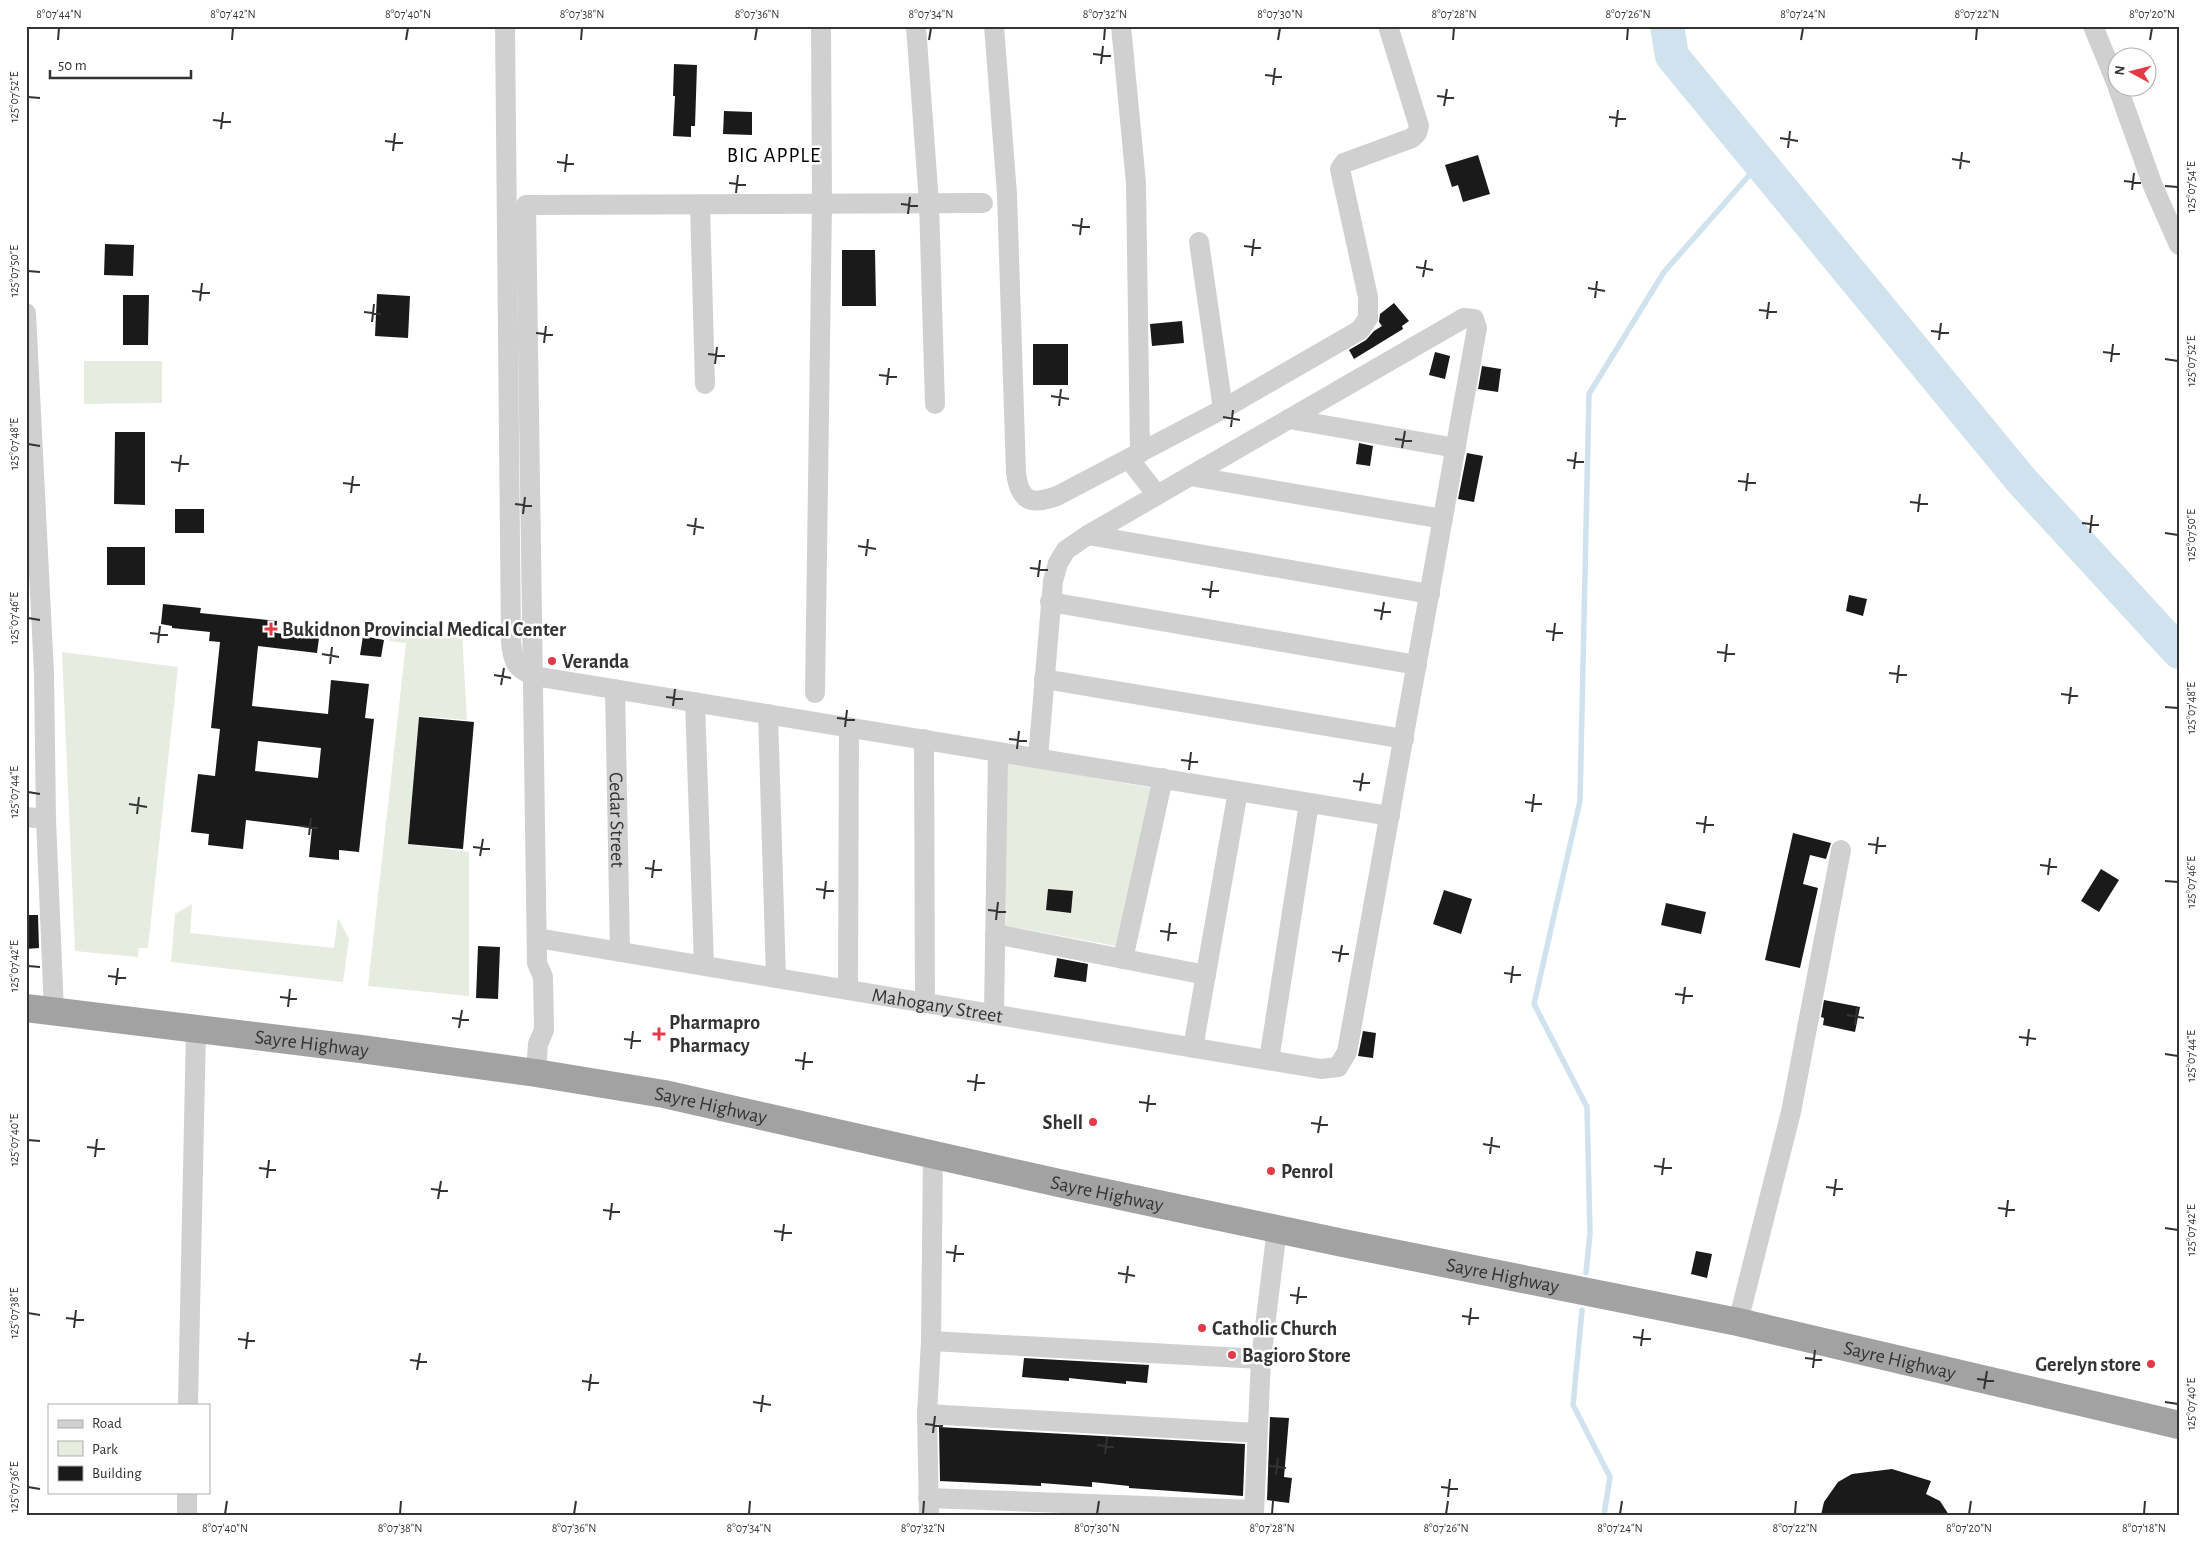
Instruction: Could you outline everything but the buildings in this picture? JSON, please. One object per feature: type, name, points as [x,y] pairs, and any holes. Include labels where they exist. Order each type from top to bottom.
[{"type":"highway","name":"Sayre Highway","points":[[26,1008],[536,1073],[664,1094],[1277,1229],[1738,1322],[2179,1425]]},
{"type":"street","points":[[506,26],[511,643],[513,658],[517,667],[534,676],[1390,816],[1477,328],[1476,321],[1471,318],[1464,318],[1088,535],[1066,550],[1058,563],[1050,602],[1038,758]]},
{"type":"street","points":[[815,693],[822,204],[821,26]]},
{"type":"street","points":[[916,26],[929,203],[935,404]]},
{"type":"street","points":[[994,26],[1007,194],[1018,488],[1031,501],[1044,500],[1135,456],[1223,409],[1360,330],[1368,318],[1368,297],[1340,173],[1344,163],[1412,138],[1417,134],[1419,126],[1388,26]]},
{"type":"street","points":[[1121,26],[1136,183],[1135,456],[1157,495]]},
{"type":"street","points":[[2094,26],[2108,62]]},
{"type":"street","points":[[2122,98],[2153,186],[2179,245]]},
{"type":"street","points":[[536,1073],[538,1044],[530,1030],[530,977],[537,963],[537,938],[526,206],[983,203]]},
{"type":"street","points":[[700,204],[705,384]]},
{"type":"street","points":[[1199,242],[1223,409]]},
{"type":"street","points":[[26,313],[44,673],[36,818],[54,1012]]},
{"type":"street","points":[[1289,419],[1456,448]]},
{"type":"street","points":[[1190,476],[1443,519]]},
{"type":"street","points":[[1088,535],[1430,594]]},
{"type":"street","points":[[1050,602],[1417,665]]},
{"type":"street","points":[[1044,679],[1404,738]]},
{"type":"street","name":"Cedar Street","points":[[615,689],[620,952]]},
{"type":"street","points":[[695,702],[704,965]]},
{"type":"street","points":[[768,714],[776,978]]},
{"type":"street","points":[[848,990],[849,727]]},
{"type":"street","points":[[924,739],[925,1002]]},
{"type":"street","points":[[994,1014],[998,752]]},
{"type":"street","points":[[1123,959],[1163,778]]},
{"type":"street","points":[[1193,1048],[1238,791]]},
{"type":"street","points":[[1269,1060],[1309,803]]},
{"type":"street","name":"Mahogany Street","points":[[537,938],[1321,1069],[1338,1067],[1347,1052],[1390,816]]},
{"type":"street","points":[[1738,1322],[1791,1112],[1841,850]]},
{"type":"street","points":[[995,934],[1206,975]]},
{"type":"street","points":[[188,1404],[196,1029]]},
{"type":"street","points":[[933,1154],[931,1341],[927,1414],[929,1507],[1254,1512],[1261,1359],[1277,1229]]},
{"type":"street","points":[[931,1341],[1261,1359]]},
{"type":"street","points":[[927,1414],[1257,1433]]},
{"type":"street","points":[[187,1494],[187,1515]]},
{"type":"green space","points":[[84,361],[162,361],[162,403],[84,404]]},
{"type":"green space","points":[[391,625],[462,633],[467,720],[419,716],[408,844],[469,852],[469,996],[368,986],[406,643],[389,641]]},
{"type":"green space","points":[[62,652],[178,667],[148,948],[139,948],[138,957],[75,951]]},
{"type":"green space","points":[[1006,762],[1152,788],[1116,946],[1006,926]]},
{"type":"green space","points":[[192,904],[190,933],[334,948],[338,918],[349,939],[343,982],[171,962],[175,914]]},
{"type":"waterway","points":[[1667,26],[1672,56],[2021,480],[2179,652]]},
{"type":"waterway","points":[[1586,1273],[1590,1233],[1587,1107],[1534,1004],[1580,801],[1589,394],[1664,272],[1760,163]]},
{"type":"waterway","points":[[1582,1310],[1573,1405],[1610,1477],[1604,1515]]},
{"type":"place","name":"Bukidnon Provincial Medical Center","points":[[271,629]]},
{"type":"place","name":"Veranda","points":[[552,661]]},
{"type":"place","name":"Pharmapro Pharmacy","points":[[659,1034]]},
{"type":"place","name":"Shell","points":[[1093,1122]]},
{"type":"place","name":"Penrol","points":[[1271,1171]]},
{"type":"place","name":"Catholic Church","points":[[1202,1328]]},
{"type":"place","name":"Bagioro Store","points":[[1232,1355]]},
{"type":"place","name":"Gerelyn store","points":[[2151,1364]]},
{"type":"district","name":"BIG APPLE","points":[[774,155]]}]
